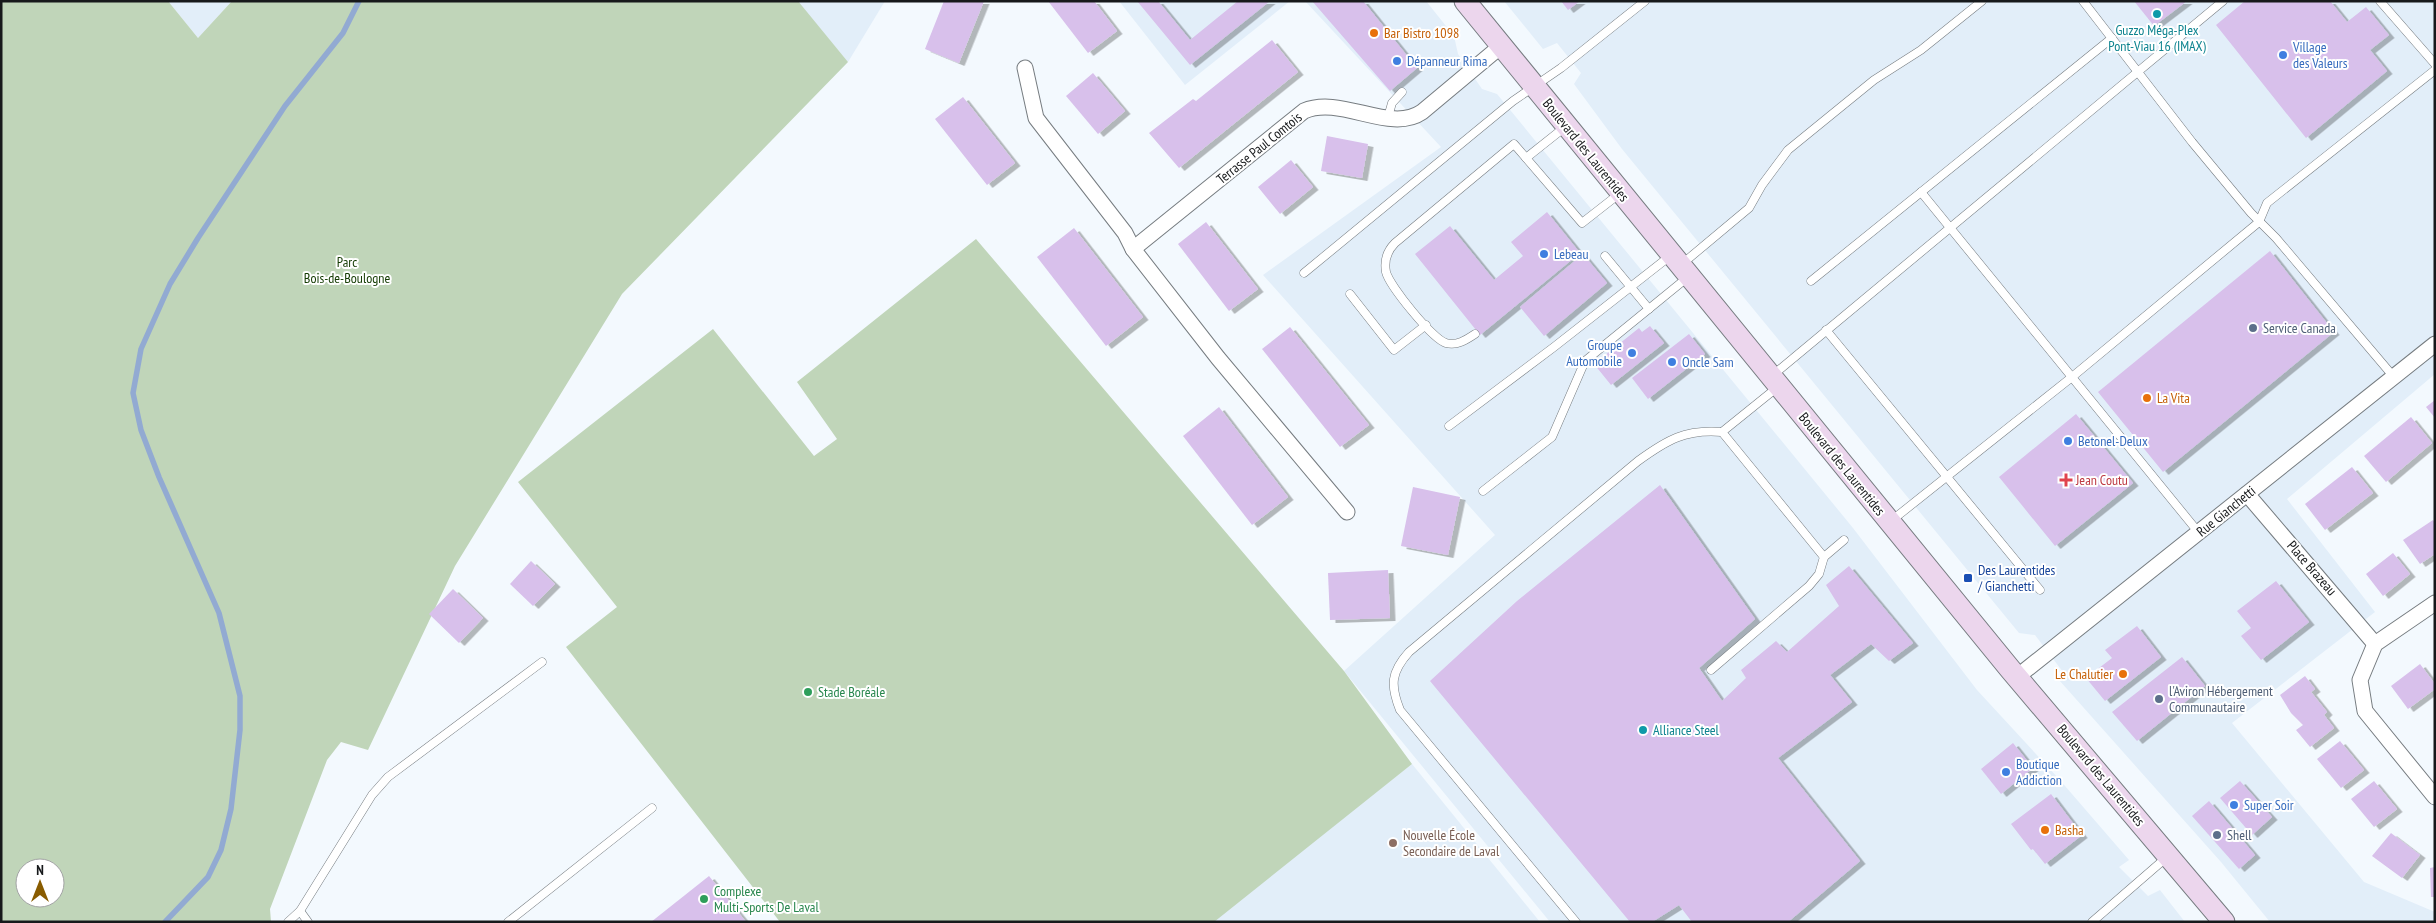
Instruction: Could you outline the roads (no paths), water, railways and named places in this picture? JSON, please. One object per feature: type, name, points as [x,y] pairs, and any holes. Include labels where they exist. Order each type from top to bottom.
[{"type":"main road","name":"Boulevard des Laurentides","points":[[1465,1],[1889,522],[2224,922]]},
{"type":"street","name":"Terrasse Paul Comtois","points":[[1133,248],[1304,111],[1316,107],[1330,106],[1388,117],[1407,118],[1419,114],[1501,46]]},
{"type":"street","points":[[1025,68],[1036,118],[1218,358],[1347,512]]},
{"type":"street","name":"Rue Gianchetti","points":[[2017,677],[2435,344]]},
{"type":"street","name":"Place Brazeau","points":[[2247,494],[2375,644]]},
{"type":"street","points":[[2435,603],[2375,644],[2360,680],[2365,711],[2435,797]]},
{"type":"lane","points":[[1304,274],[1534,86],[1561,68],[1645,1]]},
{"type":"lane","points":[[1483,491],[1552,437],[1585,361],[1649,309],[1680,265],[1749,208],[1762,185],[1788,150],[1874,80],[1921,50],[1982,1]]},
{"type":"lane","points":[[2083,1],[2137,72],[2259,222],[2276,238],[2393,376]]},
{"type":"lane","points":[[1576,922],[1400,710],[1394,688],[1395,672],[1409,652],[1638,461],[1664,443],[1684,434],[1699,431],[1722,432],[1826,330],[2223,1]]},
{"type":"lane","points":[[2380,1],[2435,64]]},
{"type":"lane","points":[[1811,281],[2112,38]]},
{"type":"lane","points":[[1889,522],[2072,377],[2259,222],[2267,203],[2435,70]]},
{"type":"lane","points":[[1388,117],[1392,103],[1402,92]]},
{"type":"lane","points":[[1526,158],[1566,126]]},
{"type":"lane","points":[[1475,334],[1457,343],[1446,343],[1436,336],[1390,282],[1385,264],[1389,250],[1402,237],[1514,144],[1582,223],[1621,192]]},
{"type":"lane","points":[[1921,192],[2199,533]]},
{"type":"lane","points":[[1605,256],[1649,309]]},
{"type":"lane","points":[[1449,426],[1630,287],[1680,265]]},
{"type":"lane","points":[[1350,294],[1394,350],[1426,325]]},
{"type":"lane","points":[[1826,330],[2040,590]]},
{"type":"lane","points":[[1722,432],[1824,557]]},
{"type":"lane","points":[[1711,670],[1809,586],[1819,574],[1824,557],[1844,540]]},
{"type":"lane","points":[[288,922],[300,911],[372,795],[388,777],[542,662]]},
{"type":"lane","points":[[508,922],[652,808]]},
{"type":"lane","points":[[2091,921],[2169,856]]},
{"type":"lane","points":[[300,911],[308,922]]},
{"type":"waterway","points":[[165,922],[208,877],[221,850],[231,809],[240,730],[240,696],[219,613],[159,477],[141,430],[133,393],[141,349],[170,284],[198,238],[285,106],[343,33],[359,1]]},
{"type":"place","name":"Guzzo Méga-Plex Pont-Viau 16 (IMAX)","points":[[2157,14]]},
{"type":"place","name":"Bar Bistro 1098","points":[[1374,33]]},
{"type":"place","name":"Village des Valeurs","points":[[2283,55]]},
{"type":"place","name":"Dépanneur Rima","points":[[1397,61]]},
{"type":"place","name":"Lebeau","points":[[1544,254]]},
{"type":"place","name":"Service Canada","points":[[2253,328]]},
{"type":"place","name":"Groupe Automobile","points":[[1632,353]]},
{"type":"place","name":"Oncle Sam","points":[[1672,362]]},
{"type":"place","name":"La Vita","points":[[2147,398]]},
{"type":"place","name":"Betonel-Delux","points":[[2068,441]]},
{"type":"place","name":"Jean Coutu","points":[[2066,480]]},
{"type":"place","name":"Des Laurentides / Gianchetti","points":[[1968,578]]},
{"type":"place","name":"Le Chalutier","points":[[2123,674]]},
{"type":"place","name":"Stade Boréale","points":[[808,692]]},
{"type":"place","name":"l'Aviron Hébergement Communautaire","points":[[2159,699]]},
{"type":"place","name":"Alliance Steel","points":[[1643,730]]},
{"type":"place","name":"Boutique Addiction","points":[[2006,772]]},
{"type":"place","name":"Super Soir","points":[[2234,805]]},
{"type":"place","name":"Basha","points":[[2045,830]]},
{"type":"place","name":"Shell","points":[[2217,835]]},
{"type":"place","name":"Nouvelle École Secondaire de Laval","points":[[1393,843]]},
{"type":"place","name":"Complexe Multi-Sports De Laval","points":[[704,899]]},
{"type":"park label","name":"Parc Bois-de-Boulogne","points":[[347,270]]}]
